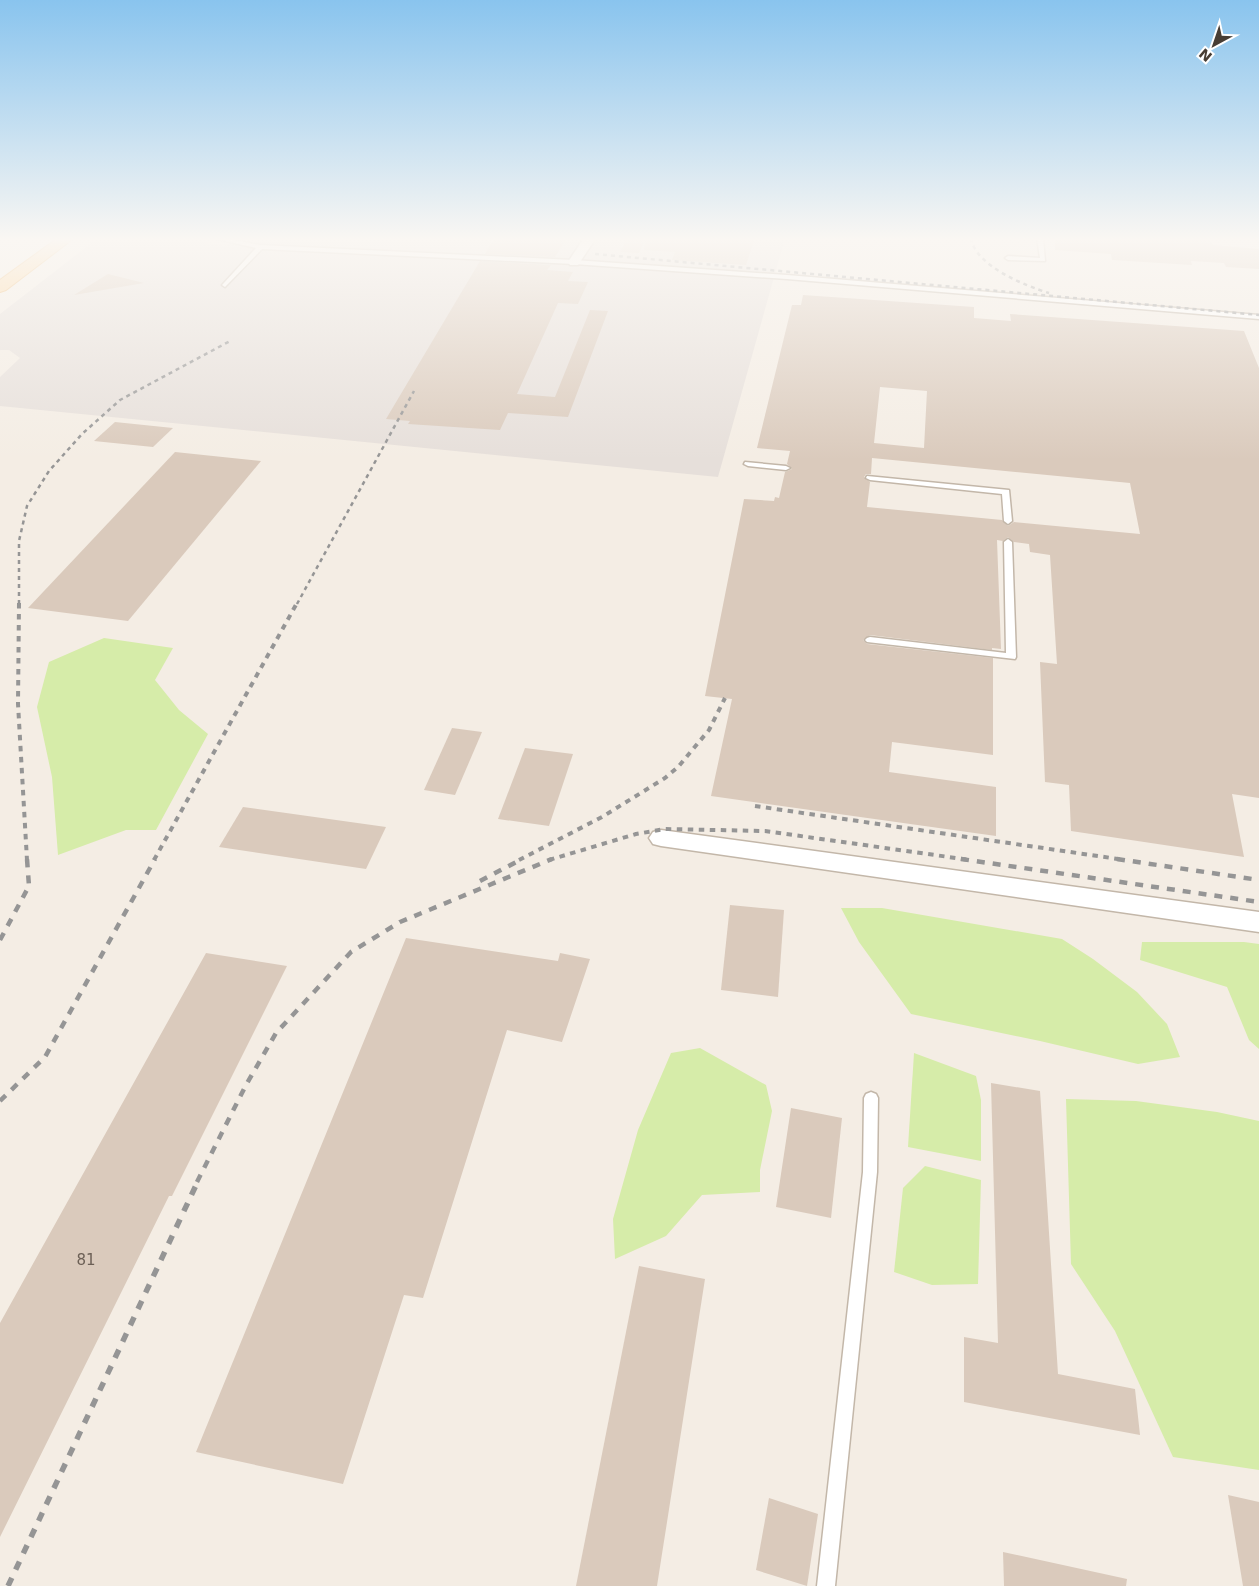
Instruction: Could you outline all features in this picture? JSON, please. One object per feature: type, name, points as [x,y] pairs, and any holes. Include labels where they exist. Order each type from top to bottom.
[{"type":"street","points":[[661,838],[1259,922]]},
{"type":"lane","points":[[1200,312],[1259,317]]},
{"type":"lane","points":[[748,464],[786,468]]},
{"type":"lane","points":[[870,478],[1006,492],[1008,521]]},
{"type":"lane","points":[[870,640],[1011,657],[1008,542]]},
{"type":"lane","points":[[826,1586],[870,1172],[871,1098]]},
{"type":"shaded area","points":[[3,312],[764,312],[718,477],[0,406],[0,377],[20,358],[9,350],[0,350],[0,314]]},
{"type":"green space","points":[[104,638],[173,648],[155,680],[179,710],[208,734],[156,830],[126,830],[58,855],[52,777],[37,707],[49,662]]},
{"type":"green space","points":[[841,908],[882,908],[1062,939],[1093,959],[1137,992],[1167,1024],[1180,1057],[1138,1064],[911,1014],[859,942]]},
{"type":"green space","points":[[1142,942],[1244,942],[1259,944],[1259,1049],[1249,1040],[1227,987],[1140,960]]},
{"type":"green space","points":[[700,1048],[766,1085],[772,1111],[760,1170],[760,1192],[702,1195],[666,1236],[615,1259],[613,1219],[638,1130],[671,1053]]},
{"type":"green space","points":[[914,1053],[976,1076],[981,1100],[981,1161],[908,1147]]},
{"type":"green space","points":[[1066,1099],[1136,1101],[1217,1112],[1259,1121],[1259,1470],[1173,1457],[1115,1331],[1071,1264]]},
{"type":"green space","points":[[925,1166],[981,1180],[978,1284],[932,1285],[894,1272],[903,1188]]},
{"type":"building","points":[[450,312],[554,312],[517,394],[555,397],[589,312],[608,312],[568,417],[508,413],[500,430],[408,424],[410,421],[386,419]]},
{"type":"building","points":[[790,312],[974,312],[974,318],[1011,321],[1010,314],[1244,331],[1259,368],[1259,798],[1232,794],[1244,857],[1071,831],[1069,785],[1045,782],[1040,662],[1057,664],[1050,555],[1030,552],[1029,544],[1014,542],[1008,537],[1003,541],[997,540],[1001,649],[992,648],[992,650],[870,635],[863,640],[867,644],[993,658],[993,755],[892,742],[889,772],[996,787],[996,836],[711,796],[732,699],[705,696],[744,499],[774,501],[775,497],[779,498],[785,472],[792,469],[787,464],[790,451],[757,448]],"holes":[[[880,387],[927,391],[924,448],[874,443]],[[872,458],[1130,483],[1140,534],[1014,522],[1008,526],[1002,520],[867,507],[870,482],[864,477],[866,474],[871,474]]]},
{"type":"building","points":[[115,422],[173,428],[153,447],[94,441]]},
{"type":"building","points":[[175,452],[261,461],[128,621],[28,608]]},
{"type":"building","points":[[452,728],[482,732],[455,795],[424,790]]},
{"type":"building","points":[[525,748],[573,754],[549,826],[498,819]]},
{"type":"building","points":[[243,807],[386,827],[366,869],[219,847]]},
{"type":"building","points":[[730,905],[784,910],[778,997],[721,990]]},
{"type":"building","points":[[406,938],[558,961],[560,953],[590,959],[562,1042],[507,1030],[423,1298],[404,1295],[343,1484],[196,1452]]},
{"type":"building","points":[[206,953],[287,966],[172,1196],[169,1196],[0,1537],[0,1323]]},
{"type":"building","points":[[991,1083],[1040,1091],[1058,1374],[1135,1389],[1140,1435],[964,1402],[964,1337],[998,1343]]},
{"type":"building","points":[[791,1108],[842,1118],[831,1218],[776,1207]]},
{"type":"building","points":[[639,1266],[705,1279],[657,1586],[576,1586]]},
{"type":"building","points":[[1228,1495],[1259,1502],[1259,1586],[1243,1586]]},
{"type":"building","points":[[769,1498],[818,1514],[807,1586],[756,1570]]},
{"type":"building","points":[[1003,1552],[1127,1579],[1126,1586],[1004,1586]]},
{"type":"railway","points":[[1226,312],[1259,315]]},
{"type":"railway","points":[[19,603],[19,541],[27,506],[49,471],[82,434],[120,400],[232,340]]},
{"type":"railway","points":[[297,604],[414,391]]},
{"type":"railway","points":[[19,603],[18,704],[27,860]]},
{"type":"railway","points":[[154,860],[297,603]]},
{"type":"railway","points":[[519,860],[602,817],[665,778],[678,767],[709,730],[725,698]]},
{"type":"railway","points":[[755,806],[1125,860]]},
{"type":"railway","points":[[551,859],[636,834],[665,829],[765,831],[970,860]]},
{"type":"railway","points":[[0,940],[29,886],[27,859]]},
{"type":"railway","points":[[0,1101],[45,1057],[155,859]]},
{"type":"railway","points":[[480,881],[522,859]]},
{"type":"railway","points":[[197,1182],[246,1085],[276,1033],[351,952],[400,922],[551,859]]},
{"type":"railway","points":[[961,859],[1259,902]]},
{"type":"railway","points":[[1117,859],[1259,880]]},
{"type":"railway","points":[[8,1586],[198,1181]]}]
